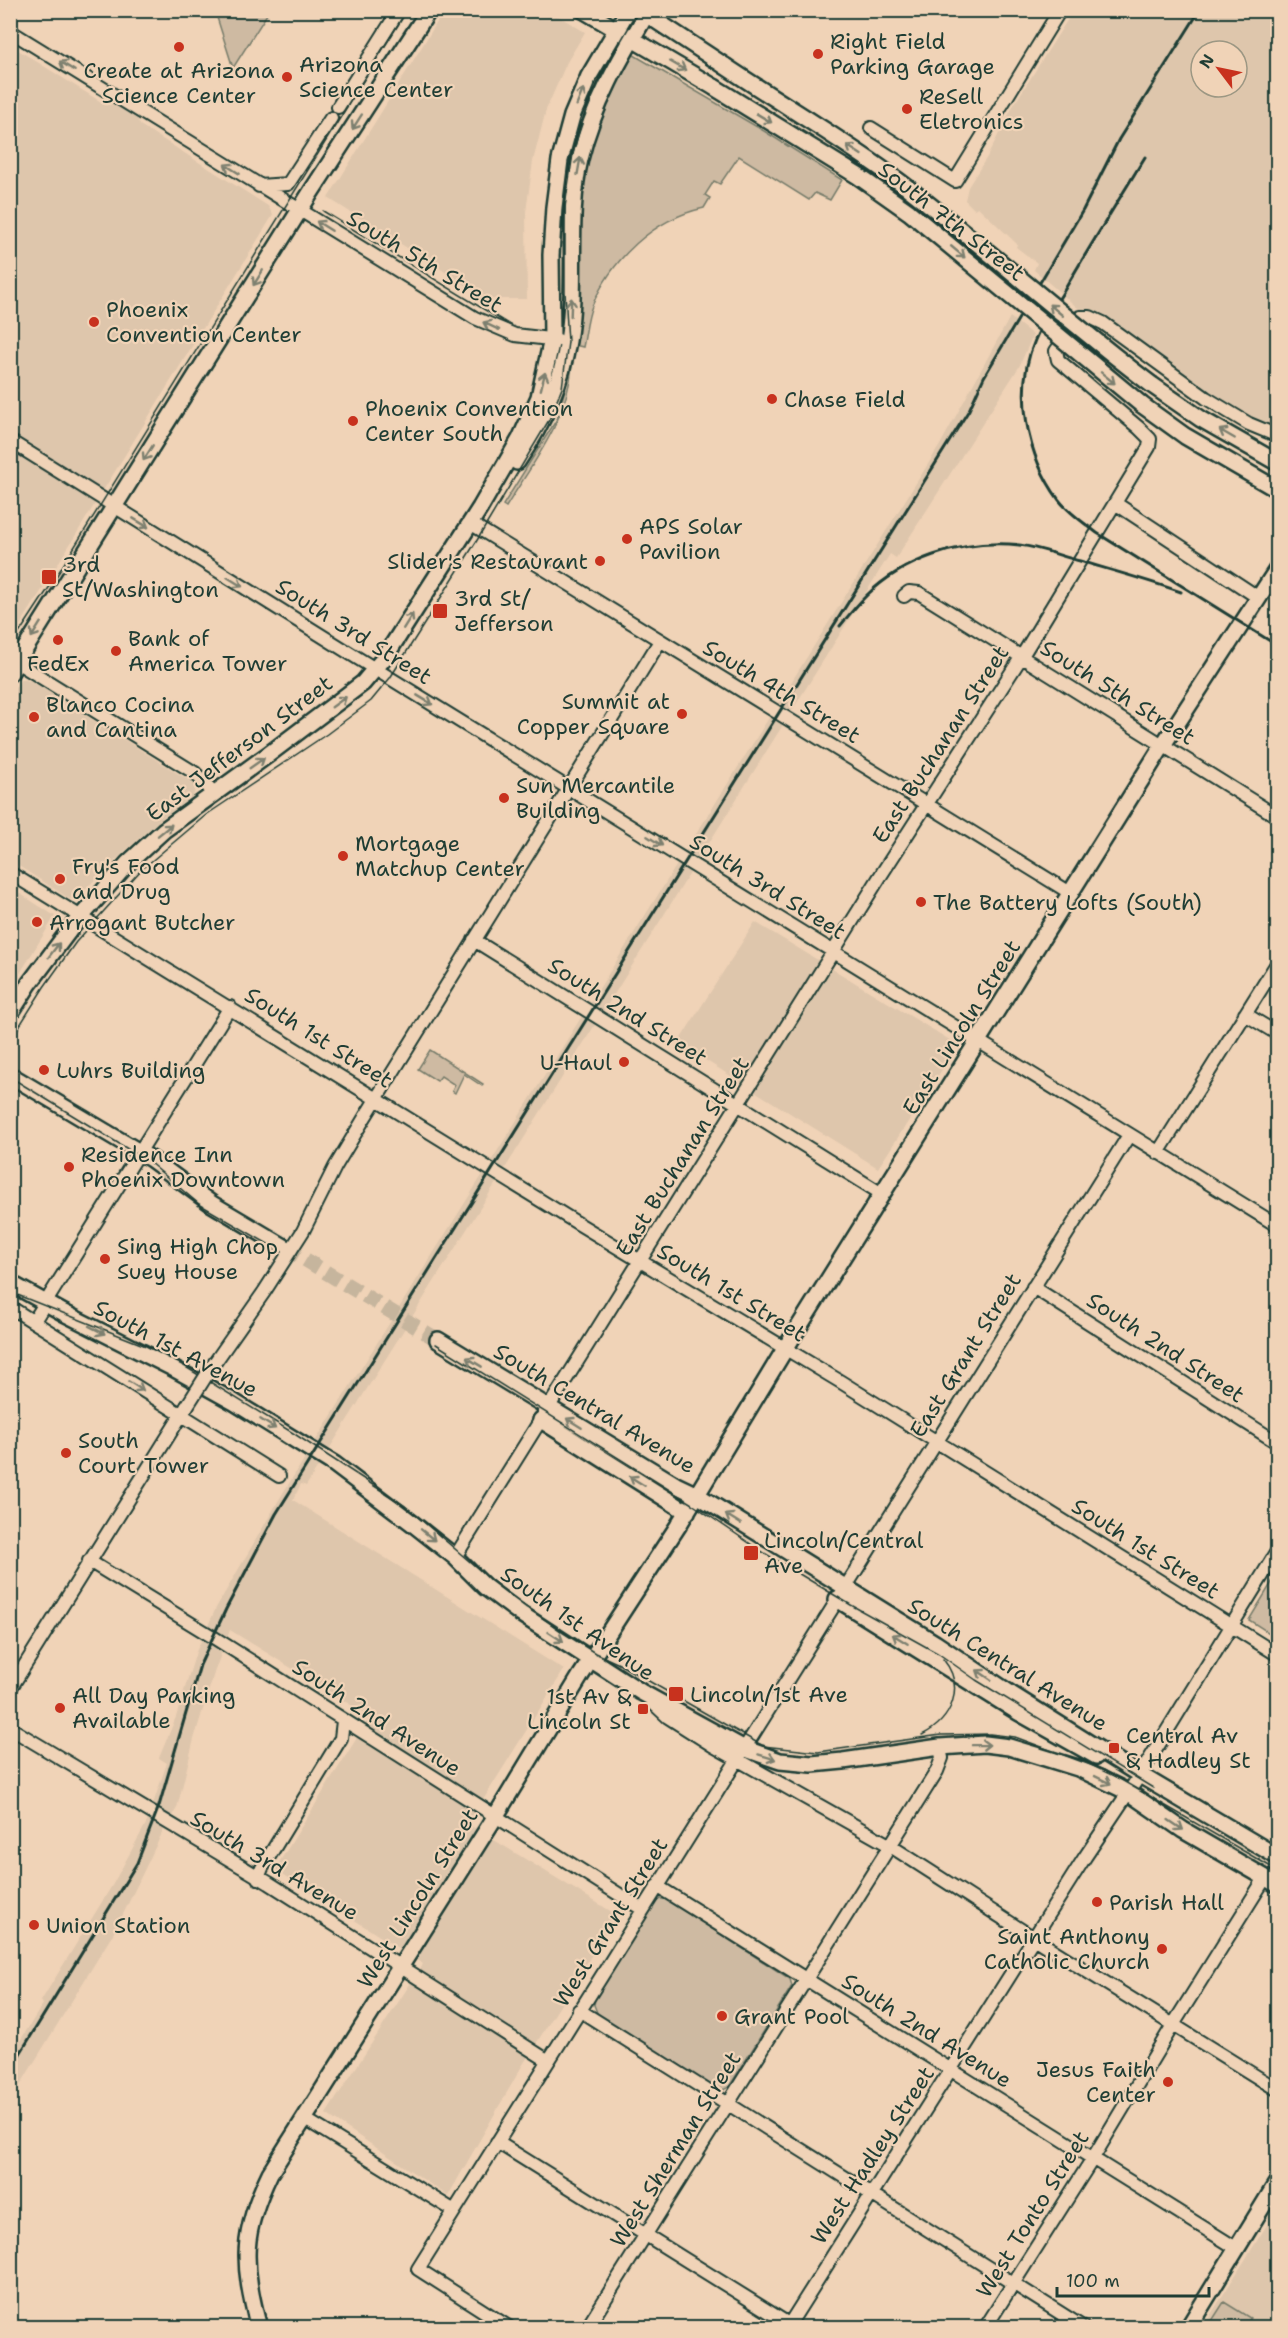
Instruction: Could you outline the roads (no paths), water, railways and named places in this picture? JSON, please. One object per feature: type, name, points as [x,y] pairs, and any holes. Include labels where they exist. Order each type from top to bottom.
[{"type":"main road","points":[[13,664],[429,10]]},
{"type":"main road","name":"South 7th Street","points":[[583,10],[858,176],[909,212],[1142,405],[1185,435],[1278,490]]},
{"type":"main road","name":"East Jefferson Street","points":[[10,1014],[81,916],[128,863],[164,830],[347,697],[375,669],[480,508],[532,416],[539,397],[552,339],[551,255],[560,159],[572,116],[589,76],[628,10]]},
{"type":"main road","name":"South 7th Street","points":[[645,12],[897,180],[956,225],[1069,321],[1152,385],[1201,419],[1278,463]]},
{"type":"main road","name":"East Jefferson Street","points":[[480,508],[506,478],[536,434],[551,405],[568,342],[573,224],[580,159],[595,112],[645,12]]},
{"type":"main road","name":"East Lincoln Street","points":[[687,1512],[785,1349],[1072,894],[1163,745],[1278,568]]},
{"type":"main road","points":[[10,1075],[287,1252]]},
{"type":"main road","points":[[10,1081],[62,1108]]},
{"type":"main road","name":"South 1st Avenue","points":[[10,1283],[234,1402],[334,1464],[455,1557],[485,1587],[503,1601],[641,1692],[740,1753]]},
{"type":"main road","name":"South Central Avenue","points":[[438,1340],[546,1413],[697,1495],[840,1595],[935,1643],[1140,1775],[1278,1857]]},
{"type":"main road","points":[[546,1413],[687,1512]]},
{"type":"main road","name":"West Lincoln Street","points":[[259,2328],[251,2302],[246,2267],[247,2235],[257,2201],[270,2173],[495,1817],[591,1659],[687,1512]]},
{"type":"main road","points":[[740,1753],[780,1761],[812,1764],[940,1747],[985,1744],[1009,1747],[1078,1768],[1128,1792],[1183,1830],[1271,1882]]},
{"type":"main road","points":[[1188,2328],[1278,2181]]},
{"type":"street","points":[[259,186],[288,184],[399,10]]},
{"type":"street","points":[[871,128],[955,181],[1059,10]]},
{"type":"street","name":"South 5th Street","points":[[10,32],[484,323],[515,335],[568,342]]},
{"type":"street","name":"East Buchanan Street","points":[[455,1557],[1022,656],[1149,447],[1150,439],[1058,360],[1056,351],[1080,317],[1090,317],[1103,323],[1206,398],[1249,424],[1278,436]]},
{"type":"street","name":"South 3rd Street","points":[[10,441],[1278,1226]]},
{"type":"street","points":[[1115,503],[1259,598]]},
{"type":"street","name":"South 4th Street","points":[[470,523],[1072,894]]},
{"type":"street","name":"South 5th Street","points":[[903,596],[909,592],[919,593],[1278,818]]},
{"type":"street","points":[[10,1689],[211,1368],[303,1231],[334,1167],[660,641]]},
{"type":"street","points":[[13,664],[195,773],[214,793]]},
{"type":"street","name":"South 1st Street","points":[[10,873],[936,1441],[1278,1655]]},
{"type":"street","name":"South 2nd Street","points":[[474,940],[882,1194]]},
{"type":"street","points":[[1158,1153],[1278,962]]},
{"type":"street","points":[[34,1321],[230,1007]]},
{"type":"street","points":[[1245,1014],[1278,1034]]},
{"type":"street","name":"East Grant Street","points":[[840,1595],[1129,1135]]},
{"type":"street","name":"South 2nd Street","points":[[1032,1287],[1278,1443]]},
{"type":"street","points":[[10,1307],[184,1411],[279,1476]]},
{"type":"street","name":"West Hadley Street","points":[[790,2326],[871,2194],[1140,1775],[1278,1550]]},
{"type":"street","name":"South 2nd Avenue","points":[[89,1562],[213,1637],[642,1908]]},
{"type":"street","name":"West Grant Street","points":[[510,2328],[417,2269],[840,1595]]},
{"type":"street","points":[[258,1878],[340,1738],[343,1721]]},
{"type":"street","name":"South 3rd Avenue","points":[[10,1728],[258,1878],[547,2060]]},
{"type":"street","name":"West Sherman Street","points":[[587,2328],[937,1771],[942,1758],[940,1747]]},
{"type":"street","points":[[740,1753],[1278,2090]]},
{"type":"street","name":"West Tonto Street","points":[[985,2328],[1093,2158],[1173,2025],[1271,1882]]},
{"type":"street","name":"South 2nd Avenue","points":[[657,1886],[1236,2248]]},
{"type":"street","points":[[579,2010],[1084,2328]]},
{"type":"street","points":[[305,2119],[453,2210]]},
{"type":"street","points":[[497,2142],[790,2326]]},
{"type":"tunnel","points":[[286,1248],[438,1340]]},
{"type":"tram line","points":[[10,647],[54,580],[407,10]]},
{"type":"tram line","points":[[10,1041],[76,942],[141,870],[206,815],[327,734],[371,701],[390,678],[476,542],[549,420],[562,388],[568,342],[565,292],[565,206],[573,154],[581,124],[601,75],[639,10]]},
{"type":"tram line","points":[[323,211],[508,324]]},
{"type":"tram line","points":[[10,1077],[149,1162],[199,1204],[282,1252]]},
{"type":"tram line","points":[[10,1292],[146,1346],[184,1366],[405,1506],[497,1585],[562,1632],[595,1653],[617,1663],[763,1746],[818,1752],[941,1735],[990,1734],[1015,1737],[1104,1770],[1278,1871]]},
{"type":"tram line","points":[[436,1344],[692,1504],[761,1551],[939,1654],[976,1680],[1153,1788]]},
{"type":"tram line","points":[[922,1735],[941,1721],[952,1702],[954,1681],[943,1659]]},
{"type":"railway","points":[[10,2070],[137,1863],[159,1806],[200,1665],[226,1609],[276,1514],[969,410],[984,377],[1083,210],[1119,139],[1200,10]]},
{"type":"railway","points":[[1145,157],[1035,340],[1028,360],[1024,402],[1032,444],[1048,483],[1059,500],[1077,518],[1097,533],[1278,646]]},
{"type":"railway","points":[[840,626],[867,595],[897,572],[933,555],[990,544],[1027,546],[1181,592]]},
{"type":"place","name":"Create at Arizona Science Center","points":[[179,47]]},
{"type":"place","name":"Right Field Parking Garage","points":[[818,54]]},
{"type":"place","name":"Arizona Science Center","points":[[287,77]]},
{"type":"place","name":"ReSell Eletronics","points":[[907,109]]},
{"type":"place","name":"Phoenix Convention Center","points":[[94,322]]},
{"type":"place","name":"Chase Field","points":[[772,399]]},
{"type":"place","name":"Phoenix Convention Center South","points":[[353,421]]},
{"type":"place","name":"APS Solar Pavilion","points":[[627,539]]},
{"type":"place","name":"Slider's Restaurant","points":[[600,561]]},
{"type":"place","name":"3rd St/Washington","points":[[49,577]]},
{"type":"place","name":"3rd St/ Jefferson","points":[[440,611]]},
{"type":"place","name":"FedEx","points":[[58,640]]},
{"type":"place","name":"Bank of America Tower","points":[[116,651]]},
{"type":"place","name":"Summit at Copper Square","points":[[682,714]]},
{"type":"place","name":"Blanco Cocina and Cantina","points":[[34,717]]},
{"type":"place","name":"Sun Mercantile Building","points":[[504,798]]},
{"type":"place","name":"Mortgage Matchup Center","points":[[343,856]]},
{"type":"place","name":"Fry's Food and Drug","points":[[60,879]]},
{"type":"place","name":"The Battery Lofts (South)","points":[[921,902]]},
{"type":"place","name":"Arrogant Butcher","points":[[37,922]]},
{"type":"place","name":"U-Haul","points":[[624,1062]]},
{"type":"place","name":"Luhrs Building","points":[[44,1070]]},
{"type":"place","name":"Residence Inn Phoenix Downtown","points":[[69,1167]]},
{"type":"place","name":"Sing High Chop Suey House","points":[[105,1259]]},
{"type":"place","name":"South Court Tower","points":[[66,1453]]},
{"type":"place","name":"Lincoln/Central Ave","points":[[751,1553]]},
{"type":"place","name":"Lincoln/1st Ave","points":[[676,1694]]},
{"type":"place","name":"All Day Parking Available","points":[[60,1708]]},
{"type":"place","name":"1st Av & Lincoln St","points":[[643,1709]]},
{"type":"place","name":"Central Av & Hadley St","points":[[1114,1748]]},
{"type":"place","name":"Parish Hall","points":[[1097,1902]]},
{"type":"place","name":"Union Station","points":[[34,1925]]},
{"type":"place","name":"Saint Anthony Catholic Church","points":[[1162,1949]]},
{"type":"place","name":"Grant Pool","points":[[722,2016]]},
{"type":"place","name":"Jesus Faith Center","points":[[1168,2082]]}]
